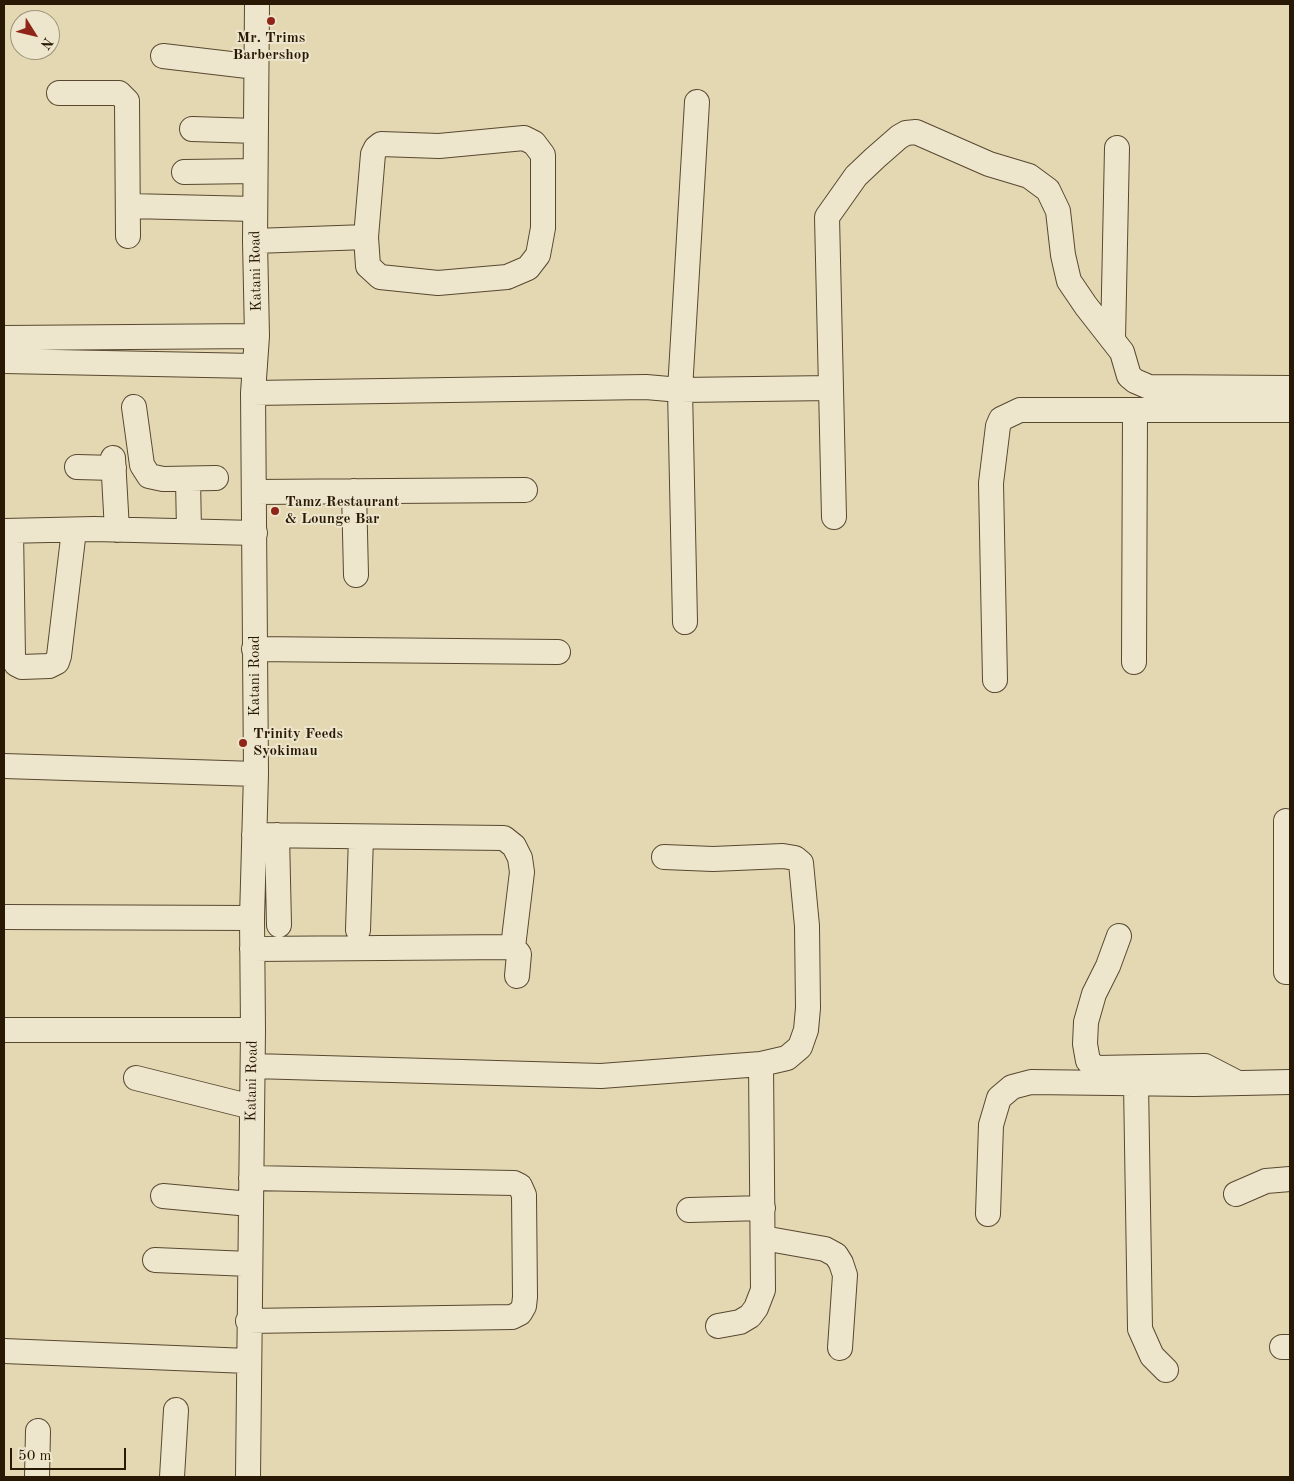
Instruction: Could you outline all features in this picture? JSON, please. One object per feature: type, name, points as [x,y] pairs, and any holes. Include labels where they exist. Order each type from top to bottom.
[{"type":"street","name":"Katani Road","points":[[248,1477],[248,1321],[253,1066],[252,918],[266,835],[256,774],[254,648],[255,492],[253,393],[257,336],[255,171],[257,4]]},
{"type":"street","points":[[163,56],[256,67]]},
{"type":"street","points":[[59,93],[119,93],[127,101],[128,236]]},
{"type":"street","points":[[685,622],[680,390],[697,102]]},
{"type":"street","points":[[192,129],[256,131]]},
{"type":"street","points":[[834,517],[827,217],[831,208],[856,176],[899,137],[906,133],[916,132],[929,136],[989,164],[1029,176],[1048,190],[1058,210],[1063,255],[1069,281],[1122,352],[1129,376],[1149,387],[1290,388]]},
{"type":"street","points":[[524,138],[534,142],[543,154],[543,228],[538,255],[528,268],[507,277],[438,283],[380,277],[368,266],[366,237],[373,154],[376,148],[382,144],[439,146],[524,138]]},
{"type":"street","points":[[1113,339],[1116,148]]},
{"type":"street","points":[[184,172],[255,171]]},
{"type":"street","points":[[129,206],[255,209]]},
{"type":"street","points":[[255,241],[366,237]]},
{"type":"street","points":[[4,338],[257,336]]},
{"type":"street","points":[[4,362],[255,366]]},
{"type":"street","points":[[253,393],[636,387],[680,390],[831,388]]},
{"type":"street","points":[[134,407],[142,465],[149,476],[163,479],[216,478]]},
{"type":"street","points":[[995,680],[991,483],[998,426],[1001,419],[1020,410],[1290,410]]},
{"type":"street","points":[[1134,662],[1135,410]]},
{"type":"street","points":[[77,467],[113,463],[117,530]]},
{"type":"street","points":[[188,478],[189,532]]},
{"type":"street","points":[[255,492],[525,490]]},
{"type":"street","points":[[354,491],[356,575]]},
{"type":"street","points":[[74,530],[57,662],[49,666],[22,666],[16,664],[13,657],[7,531],[74,530],[117,530],[255,533]]},
{"type":"street","points":[[254,648],[558,652]]},
{"type":"street","points":[[4,766],[256,774]]},
{"type":"street","points":[[1285,821],[1286,972],[1290,972]]},
{"type":"street","points":[[279,925],[266,835],[504,838],[514,846],[520,858],[522,872],[513,947],[519,954],[517,976]]},
{"type":"street","points":[[358,930],[361,837]]},
{"type":"street","points":[[253,1066],[601,1076],[761,1064],[787,1058],[800,1047],[806,1030],[807,926],[801,863],[795,858],[783,856],[713,859],[664,857]]},
{"type":"street","points":[[4,917],[252,918]]},
{"type":"street","points":[[1119,936],[1108,966],[1094,994],[1086,1022],[1084,1044],[1088,1061],[1096,1068],[1205,1066],[1237,1083]]},
{"type":"street","points":[[252,949],[513,947]]},
{"type":"street","points":[[4,1030],[253,1030]]},
{"type":"street","points":[[718,1326],[740,1322],[756,1308],[763,1290],[761,1064]]},
{"type":"street","points":[[136,1078],[252,1107]]},
{"type":"street","points":[[988,1214],[992,1125],[999,1098],[1012,1087],[1031,1082],[1290,1082]]},
{"type":"street","points":[[1136,1083],[1140,1329],[1152,1356],[1166,1370]]},
{"type":"street","points":[[248,1321],[512,1317],[520,1313],[524,1306],[525,1297],[524,1195],[520,1186],[514,1183],[251,1178]]},
{"type":"street","points":[[1236,1194],[1266,1181],[1290,1180]]},
{"type":"street","points":[[163,1196],[250,1204]]},
{"type":"street","points":[[689,1210],[763,1208]]},
{"type":"street","points":[[763,1238],[825,1249],[836,1255],[842,1262],[846,1275],[840,1348]]},
{"type":"street","points":[[155,1260],[249,1264]]},
{"type":"street","points":[[4,1351],[248,1361]]},
{"type":"street","points":[[172,1477],[176,1410]]},
{"type":"street","points":[[37,1477],[38,1431]]},
{"type":"place","name":"Mr. Trims Barbershop","points":[[271,21]]},
{"type":"place","name":"Tamz Restaurant & Lounge Bar","points":[[275,511]]},
{"type":"place","name":"Trinity Feeds Syokimau","points":[[243,743]]}]
